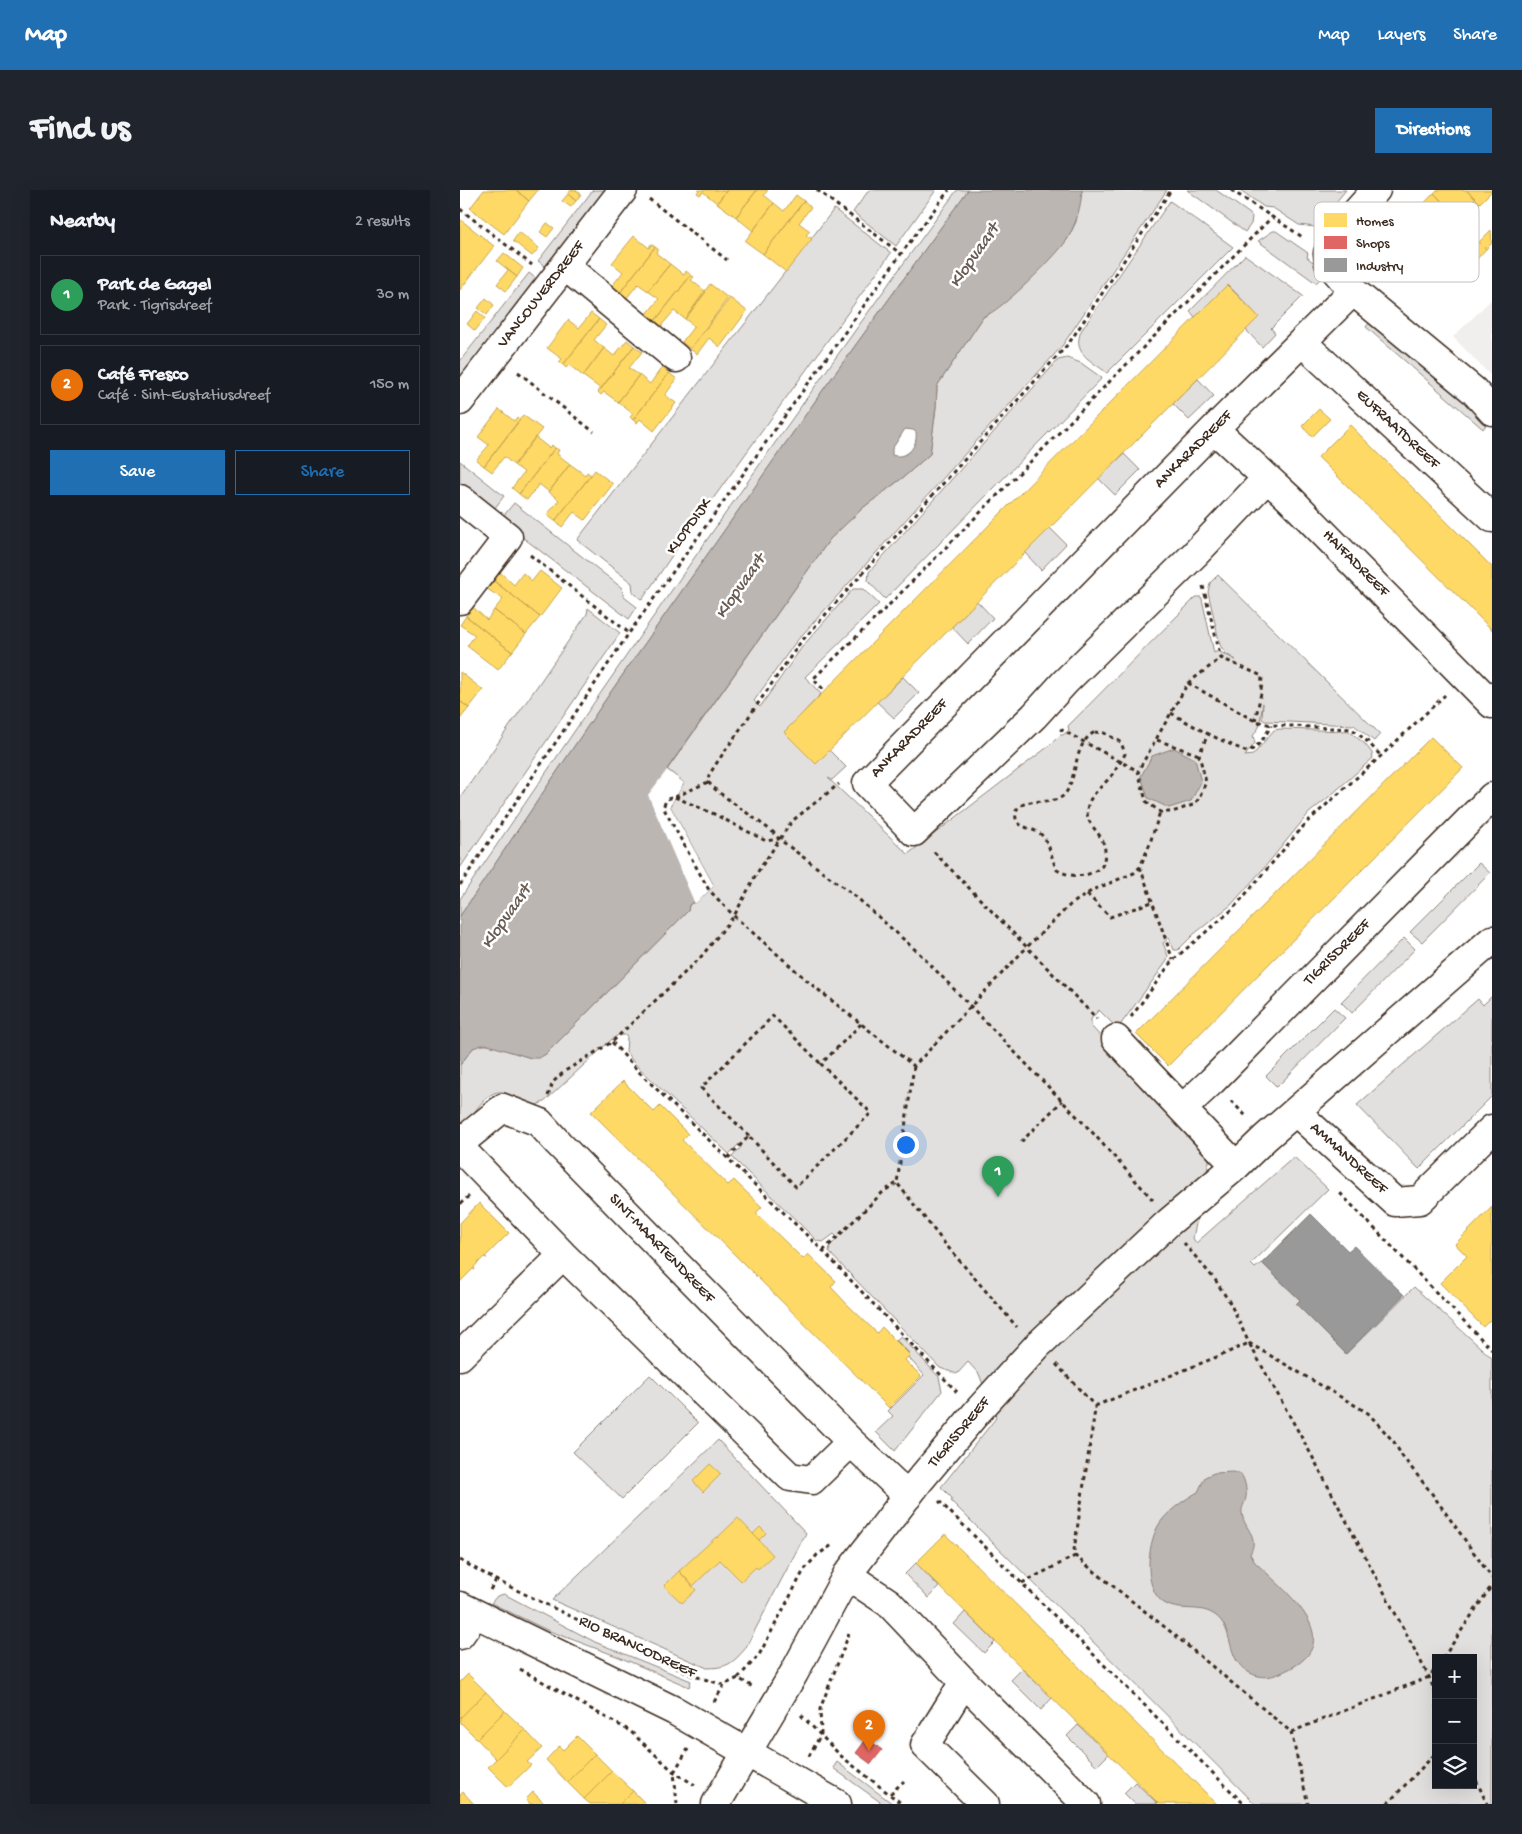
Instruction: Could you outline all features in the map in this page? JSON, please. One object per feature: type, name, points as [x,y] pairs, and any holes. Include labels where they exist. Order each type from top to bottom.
[{"type":"street","points":[[1365,202],[1376,190]]},
{"type":"street","name":"VANCOUVERDREEF","points":[[460,401],[559,273],[634,193]]},
{"type":"street","points":[[559,273],[676,358]]},
{"type":"street","points":[[1345,282],[1353,291],[1474,391],[1492,411]]},
{"type":"street","name":"ANKARADREEF","points":[[914,832],[867,783],[1214,429],[1353,291]]},
{"type":"street","name":"EUFRAATDREEF","points":[[1302,342],[1492,518]]},
{"type":"street","name":"HAIFADREEF","points":[[1214,429],[1268,478],[1492,704]]},
{"type":"street","points":[[914,832],[1034,716],[1065,682],[1195,554],[1268,478]]},
{"type":"street","points":[[460,499],[508,537],[460,600]]},
{"type":"street","name":"TIGRISDREEF","points":[[1182,1109],[1212,1081],[1492,797]]},
{"type":"street","name":"TIGRISDREEF","points":[[718,1802],[778,1702],[847,1575],[913,1488],[976,1412],[1038,1346],[1168,1223],[1236,1166],[1492,940]]},
{"type":"street","points":[[1116,1039],[1236,1166]]},
{"type":"street","name":"SINT-MAARTENDREEF","points":[[460,1143],[503,1108],[539,1122],[851,1442],[913,1488]]},
{"type":"street","name":"AMMANDREEF","points":[[1296,1112],[1395,1202],[1420,1200],[1492,1129]]},
{"type":"street","points":[[460,1148],[563,1255],[790,1477],[812,1480],[851,1442]]},
{"type":"street","points":[[460,1356],[563,1255]]},
{"type":"street","points":[[847,1575],[889,1603],[964,1682],[1086,1804]]},
{"type":"street","points":[[465,1618],[674,1711],[837,1804]]},
{"type":"street","points":[[964,1682],[926,1745],[985,1804]]},
{"type":"path","points":[[816,190],[901,254]]},
{"type":"path","name":"KLOPDIJK","points":[[460,885],[630,633],[901,254],[949,190]]},
{"type":"path","points":[[1171,190],[1069,344],[800,643],[718,761],[709,775],[708,782],[716,791],[773,832],[779,839],[855,896],[921,955],[1062,1101],[1150,1196],[1168,1223],[1216,1281],[1230,1303],[1249,1343],[1312,1456],[1432,1684]]},
{"type":"path","points":[[1231,190],[1314,244]]},
{"type":"path","points":[[634,193],[727,260]]},
{"type":"path","points":[[460,209],[559,273]]},
{"type":"path","points":[[823,689],[813,679],[887,607],[1272,217]]},
{"type":"path","points":[[495,355],[594,432]]},
{"type":"path","points":[[508,537],[630,633]]},
{"type":"path","points":[[1195,554],[1221,658]]},
{"type":"path","points":[[1208,734],[1199,755],[1206,782],[1198,800],[1193,805],[1172,812],[1160,812],[1146,801],[1138,771],[1188,684],[1221,658]]},
{"type":"path","points":[[1221,658],[1262,676],[1261,693],[1255,721]]},
{"type":"path","points":[[1143,1000],[1173,960],[1233,909],[1307,822],[1381,756],[1465,675]]},
{"type":"path","points":[[1188,684],[1255,721],[1271,725],[1352,729],[1381,756]]},
{"type":"path","points":[[1171,713],[1208,734],[1247,752],[1254,749],[1271,725]]},
{"type":"path","points":[[1034,716],[1138,771]]},
{"type":"path","points":[[1095,732],[1104,733],[1121,742],[1124,754],[1121,762],[1088,805],[1088,821],[1101,837],[1106,849],[1102,866],[1091,874],[1074,876],[1057,870],[1045,839],[1039,833],[1020,825],[1016,821],[1016,811],[1021,805],[1057,799],[1065,794],[1077,757],[1090,735],[1095,732]]},
{"type":"path","points":[[1157,740],[1199,755]]},
{"type":"path","points":[[708,782],[667,799],[663,807],[709,890],[734,916],[811,984],[914,1066]]},
{"type":"path","points":[[539,1122],[554,1082],[565,1071],[612,1042],[700,958],[734,916],[757,873],[792,821],[838,784],[867,783]]},
{"type":"path","points":[[675,797],[766,840],[779,839]]},
{"type":"path","points":[[1160,812],[1140,867],[1134,873],[1087,894],[1070,905],[1027,947],[914,1066],[897,1183],[974,1278],[1017,1327],[1038,1346],[1094,1406],[1085,1488],[1074,1550],[1075,1556],[1185,1643],[1291,1732],[1308,1804]]},
{"type":"path","points":[[914,832],[1116,1039]]},
{"type":"path","points":[[1140,867],[1173,960]]},
{"type":"path","points":[[1087,894],[1110,916],[1152,902]]},
{"type":"path","points":[[773,1016],[821,1064],[871,1113],[796,1186],[701,1088],[773,1016]]},
{"type":"path","points":[[821,1064],[861,1024]]},
{"type":"path","points":[[612,1042],[637,1070],[822,1251],[976,1412]]},
{"type":"path","points":[[1212,1081],[1266,1138]]},
{"type":"path","points":[[1021,1142],[1062,1101]]},
{"type":"path","points":[[728,1158],[749,1136]]},
{"type":"path","points":[[822,1251],[884,1191],[897,1183]]},
{"type":"path","points":[[1333,1186],[1492,1350]]},
{"type":"path","points":[[1094,1406],[1249,1343]]},
{"type":"path","points":[[1249,1343],[1368,1413],[1394,1442],[1402,1456],[1430,1491],[1492,1578]]},
{"type":"path","points":[[913,1488],[1022,1583],[1244,1804]]},
{"type":"path","points":[[841,1540],[817,1555],[804,1570],[759,1655],[738,1678],[805,1717],[841,1756],[902,1804]]},
{"type":"path","points":[[1022,1583],[1075,1556]]},
{"type":"path","name":"RIO BRANCODREEF","points":[[460,1560],[496,1580],[691,1675],[724,1685],[738,1678]]},
{"type":"path","points":[[1446,1654],[1492,1585]]},
{"type":"path","points":[[795,1780],[821,1734],[820,1709],[851,1630]]},
{"type":"path","points":[[512,1664],[630,1731],[674,1772],[718,1802]]},
{"type":"path","points":[[1291,1732],[1429,1677],[1432,1674]]},
{"type":"path","points":[[1387,1804],[1432,1758]]},
{"type":"path","points":[[890,1794],[904,1781]]},
{"type":"path","points":[[1477,1782],[1487,1804]]},
{"type":"shaded area","points":[[593,190],[610,190],[549,269],[538,261]]},
{"type":"shaded area","points":[[869,190],[936,190],[896,246],[853,212]]},
{"type":"shaded area","points":[[957,190],[968,190],[823,390],[610,693],[460,916],[460,899],[582,720],[767,454]]},
{"type":"shaded area","points":[[1082,190],[1167,190],[1062,346],[795,643],[754,701],[760,707],[802,647],[853,589],[863,589],[879,604],[805,677],[821,694],[785,732],[816,764],[829,750],[846,767],[832,780],[828,778],[908,854],[1049,746],[1060,735],[1069,730],[1068,726],[1196,597],[1201,597],[1202,599],[1214,653],[1218,651],[1236,660],[1226,654],[1220,645],[1208,592],[1210,583],[1218,575],[1380,734],[1374,741],[1354,725],[1265,721],[1262,719],[1263,703],[1259,727],[1253,736],[1255,743],[1245,756],[1253,755],[1274,730],[1280,729],[1349,731],[1365,744],[1372,753],[1373,758],[1309,813],[1231,905],[1194,934],[1178,950],[1174,950],[1169,938],[1163,943],[1168,956],[1167,961],[1121,1024],[1116,1027],[1099,1010],[1091,1019],[1091,1026],[1210,1156],[1193,1238],[1196,1243],[1294,1157],[1328,1189],[1251,1264],[1255,1268],[1262,1263],[1300,1300],[1296,1304],[1346,1354],[1414,1287],[1492,1358],[1492,1804],[1255,1804],[951,1501],[952,1498],[941,1487],[996,1418],[979,1374],[968,1362],[957,1374],[940,1368],[829,1252],[830,1246],[838,1238],[834,1234],[823,1242],[817,1241],[732,1157],[742,1146],[739,1144],[729,1154],[634,1063],[626,1052],[627,1037],[625,1035],[618,1035],[611,1040],[544,1102],[534,1106],[527,1113],[508,1094],[500,1092],[486,1098],[460,1136],[460,1065],[473,1048],[479,1045],[491,1045],[531,1058],[546,1054],[688,911],[689,905],[714,886],[670,806],[683,783],[667,770],[830,539],[864,507],[905,476],[930,454],[937,386],[984,316],[987,316],[1067,240],[1076,222]]},
{"type":"shaded area","points":[[1187,190],[1216,190],[1250,214],[1252,217],[1251,224],[1245,232]]},
{"type":"shaded area","points":[[1240,190],[1346,190],[1336,202],[1314,202],[1314,227],[1299,225],[1273,208],[1264,207]]},
{"type":"shaded area","points":[[1170,201],[1233,247],[1107,373],[1089,360],[1081,351],[1079,339],[1081,331]]},
{"type":"shaded area","points":[[834,209],[891,253],[673,554],[642,600],[633,592],[632,583],[577,540]]},
{"type":"shaded area","points":[[1276,231],[1308,253],[1307,257],[1314,263],[1314,282],[1258,241]]},
{"type":"shaded area","points":[[1245,255],[1303,296],[1271,328],[1275,333],[1262,347],[1246,330],[1259,317],[1228,285],[1195,317],[1190,311]]},
{"type":"shaded area","points":[[529,273],[539,281],[460,383],[460,361]]},
{"type":"shaded area","points":[[1492,299],[1492,377],[1453,337]]},
{"type":"shaded area","points":[[1369,323],[1376,323],[1488,422],[1483,429],[1366,327]]},
{"type":"shaded area","points":[[1067,358],[1081,363],[1102,378],[885,599],[868,581],[869,572],[1058,360]]},
{"type":"shaded area","points":[[1198,379],[1214,396],[1189,420],[1173,404]]},
{"type":"shaded area","points":[[1124,454],[1140,470],[1115,495],[1098,478]]},
{"type":"shaded area","points":[[460,461],[504,496],[491,513],[460,489]]},
{"type":"shaded area","points":[[514,503],[622,588],[624,597],[637,607],[629,619],[500,520]]},
{"type":"shaded area","points":[[1050,528],[1066,544],[1041,570],[1025,553]]},
{"type":"shaded area","points":[[977,601],[993,618],[968,644],[952,627]]},
{"type":"shaded area","points":[[588,608],[620,633],[460,868],[460,798],[587,614]]},
{"type":"shaded area","points":[[903,677],[919,693],[894,718],[877,702]]},
{"type":"shaded area","points":[[1479,863],[1490,873],[1422,942],[1410,932]]},
{"type":"shaded area","points":[[1404,938],[1415,949],[1352,1013],[1341,1002]]},
{"type":"shaded area","points":[[1492,996],[1492,1096],[1419,1169],[1357,1105],[1478,999],[1483,1005]]},
{"type":"shaded area","points":[[1334,1008],[1345,1018],[1277,1087],[1266,1076]]},
{"type":"shaded area","points":[[901,1336],[939,1377],[942,1391],[895,1451],[876,1432],[893,1416],[888,1411],[924,1375],[908,1357],[910,1354],[896,1340]]},
{"type":"shaded area","points":[[650,1375],[698,1423],[622,1499],[573,1452]]},
{"type":"shaded area","points":[[718,1440],[806,1533],[745,1649],[737,1658],[725,1666],[707,1668],[552,1600]]},
{"type":"shaded area","points":[[916,1563],[939,1587],[928,1598],[905,1574]]},
{"type":"shaded area","points":[[504,1594],[595,1642],[691,1681],[689,1687],[619,1657],[547,1630],[491,1603],[497,1596]]},
{"type":"shaded area","points":[[965,1612],[995,1642],[984,1653],[954,1624]]},
{"type":"shaded area","points":[[1022,1669],[1052,1698],[1041,1710],[1011,1680]]},
{"type":"shaded area","points":[[1078,1725],[1109,1754],[1097,1766],[1067,1736]]},
{"type":"shaded area","points":[[837,1762],[893,1804],[883,1804],[833,1768]]},
{"type":"shaded area","points":[[1135,1782],[1158,1804],[1135,1804],[1124,1793]]},
{"type":"water","name":"Klopvaart","points":[[968,190],[1082,190],[1076,221],[1063,245],[1015,294],[991,313],[984,316],[937,386],[930,454],[905,476],[864,507],[830,539],[667,769],[684,783],[670,806],[714,886],[695,904],[694,902],[689,905],[688,911],[546,1054],[539,1058],[531,1058],[485,1044],[473,1048],[460,1065],[460,916],[610,693],[823,390]],"holes":[[[905,429],[916,432],[916,437],[910,451],[907,454],[892,455],[892,449]]]},
{"type":"water","points":[[1174,748],[1195,759],[1201,782],[1191,801],[1169,808],[1148,798],[1141,776],[1152,756]]},
{"type":"water","points":[[1233,1472],[1241,1474],[1244,1479],[1246,1497],[1242,1511],[1243,1519],[1253,1542],[1250,1554],[1254,1561],[1293,1599],[1305,1614],[1312,1629],[1313,1644],[1305,1658],[1287,1670],[1272,1676],[1263,1677],[1248,1672],[1236,1659],[1225,1628],[1215,1615],[1203,1610],[1177,1608],[1164,1603],[1157,1596],[1150,1578],[1151,1544],[1161,1521],[1187,1498],[1198,1492],[1205,1477],[1214,1473]]},
{"type":"pier","points":[[667,770],[684,783],[670,806],[714,886],[695,904],[648,795]]},
{"type":"building: Homes","points":[[484,190],[516,190],[529,201],[504,234],[470,208]]},
{"type":"building: Homes","points":[[516,190],[538,190],[529,201]]},
{"type":"building: Homes","points":[[571,190],[576,190],[581,194],[576,201],[568,194]]},
{"type":"building: Homes","points":[[699,190],[727,190],[717,203],[703,192],[700,195],[697,193]]},
{"type":"building: Homes","points":[[727,190],[757,190],[736,217],[717,203]]},
{"type":"building: Homes","points":[[757,190],[768,190],[764,195],[774,203],[753,231],[736,217]]},
{"type":"building: Homes","points":[[1437,190],[1466,190],[1479,202],[1442,202],[1434,193]]},
{"type":"building: Homes","points":[[1466,190],[1492,190],[1480,203]]},
{"type":"building: Homes","points":[[1434,193],[1442,202],[1425,202]]},
{"type":"building: Homes","points":[[568,194],[576,201],[571,207],[562,201]]},
{"type":"building: Homes","points":[[796,195],[804,201],[763,254],[745,241],[774,203],[784,211]]},
{"type":"building: Homes","points":[[804,201],[811,207],[799,223],[810,231],[806,235],[812,239],[786,272],[763,254]]},
{"type":"building: Homes","points":[[460,221],[494,246],[460,290]]},
{"type":"building: Homes","points":[[547,223],[554,228],[547,237],[540,232]]},
{"type":"building: Homes","points":[[1491,230],[1492,243],[1486,249],[1479,242]]},
{"type":"building: Homes","points":[[519,232],[539,248],[532,256],[513,241]]},
{"type":"building: Homes","points":[[634,236],[649,248],[651,244],[655,247],[619,294],[611,287],[623,272],[612,263]]},
{"type":"building: Homes","points":[[1479,242],[1486,249],[1479,257]]},
{"type":"building: Homes","points":[[655,247],[658,249],[656,253],[670,264],[648,291],[638,284],[626,299],[619,294]]},
{"type":"building: Homes","points":[[504,253],[523,268],[517,277],[497,261]]},
{"type":"building: Homes","points":[[670,264],[684,275],[686,271],[691,275],[655,321],[646,315],[659,299],[648,291]]},
{"type":"building: Homes","points":[[508,270],[517,277],[506,291],[497,284]]},
{"type":"building: Homes","points":[[691,275],[694,277],[691,280],[706,292],[685,319],[674,311],[661,326],[655,321]]},
{"type":"building: Homes","points":[[710,284],[728,298],[690,349],[682,342],[694,326],[685,319]]},
{"type":"building: Homes","points":[[1227,285],[1259,317],[816,764],[784,732]]},
{"type":"building: Homes","points":[[486,298],[494,305],[487,315],[478,308]]},
{"type":"building: Homes","points":[[730,298],[747,311],[720,347],[709,338],[697,354],[690,349]]},
{"type":"building: Homes","points":[[477,311],[485,318],[475,331],[467,324]]},
{"type":"building: Homes","points":[[591,313],[599,319],[563,365],[559,362],[562,359],[547,348],[568,320],[579,328]]},
{"type":"building: Homes","points":[[599,319],[606,325],[594,340],[604,348],[583,376],[569,365],[566,368],[563,365]]},
{"type":"building: Homes","points":[[627,340],[634,346],[601,389],[583,376],[604,348],[614,356]]},
{"type":"building: Homes","points":[[634,346],[642,352],[629,368],[639,375],[618,402],[604,392],[601,395],[598,392]]},
{"type":"building: Homes","points":[[662,367],[669,373],[633,420],[630,417],[633,414],[618,402],[639,375],[650,384]]},
{"type":"building: Homes","points":[[669,373],[677,379],[665,395],[676,403],[654,431],[640,419],[637,423],[633,420]]},
{"type":"building: Homes","points":[[499,409],[514,421],[517,417],[520,420],[484,466],[476,460],[489,445],[478,437]]},
{"type":"building: Homes","points":[[1319,409],[1330,419],[1312,437],[1302,426]]},
{"type":"building: Homes","points":[[523,415],[542,429],[514,465],[504,457],[492,472],[484,466]]},
{"type":"building: Homes","points":[[1350,425],[1492,567],[1492,630],[1318,457]]},
{"type":"building: Homes","points":[[535,437],[549,448],[552,445],[555,448],[519,494],[512,488],[524,472],[514,465]]},
{"type":"building: Homes","points":[[555,448],[559,450],[557,454],[570,464],[549,492],[539,484],[527,500],[519,494]]},
{"type":"building: Homes","points":[[570,464],[585,475],[587,472],[591,475],[555,521],[547,515],[559,500],[549,492]]},
{"type":"building: Homes","points":[[595,470],[613,484],[585,520],[574,512],[562,527],[555,521]]},
{"type":"building: Homes","points":[[540,571],[562,588],[540,617],[494,581],[500,572],[514,585],[523,573],[532,581]]},
{"type":"building: Homes","points":[[494,581],[540,617],[526,634],[494,610],[503,599],[487,589]]},
{"type":"building: Homes","points":[[473,607],[487,620],[494,610],[526,634],[512,652],[466,616]]},
{"type":"building: Homes","points":[[466,616],[512,652],[498,670],[467,646],[475,635],[460,625]]},
{"type":"building: Homes","points":[[460,672],[483,690],[469,708],[460,701]]},
{"type":"building: Homes","points":[[460,701],[469,708],[460,719]]},
{"type":"building: Homes","points":[[1431,737],[1463,768],[1168,1066],[1136,1034]]},
{"type":"building: Homes","points":[[623,1081],[654,1112],[660,1106],[688,1134],[682,1140],[728,1185],[734,1180],[762,1207],[756,1213],[803,1259],[808,1254],[836,1281],[831,1287],[877,1333],[882,1327],[910,1355],[905,1360],[921,1376],[889,1408],[591,1112]]},
{"type":"building: Homes","points":[[479,1203],[509,1233],[485,1257],[487,1258],[484,1257],[474,1267],[475,1270],[473,1269],[460,1282],[460,1223]]},
{"type":"building: Homes","points":[[1492,1207],[1492,1318],[1483,1327],[1440,1283],[1467,1256],[1455,1244]]},
{"type":"building: Homes","points":[[710,1464],[721,1474],[703,1492],[693,1481]]},
{"type":"building: Homes","points":[[738,1518],[773,1555],[741,1581],[720,1560],[693,1586],[679,1571]]},
{"type":"building: Homes","points":[[760,1527],[766,1533],[759,1540],[753,1534]]},
{"type":"building: Homes","points":[[945,1534],[1217,1804],[1159,1804],[916,1563]]},
{"type":"building: Homes","points":[[679,1571],[696,1590],[682,1603],[664,1586]]},
{"type":"building: Homes","points":[[468,1674],[486,1692],[460,1718],[460,1682]]},
{"type":"building: Homes","points":[[486,1692],[505,1711],[477,1739],[460,1722],[460,1718]]},
{"type":"building: Homes","points":[[505,1711],[525,1730],[496,1759],[477,1739]]},
{"type":"building: Homes","points":[[525,1730],[542,1748],[527,1762],[531,1765],[508,1787],[488,1767]]},
{"type":"building: Homes","points":[[577,1736],[595,1754],[567,1782],[546,1760],[559,1746],[563,1750]]},
{"type":"building: Homes","points":[[595,1754],[612,1771],[584,1799],[567,1782]]},
{"type":"building: Homes","points":[[612,1771],[633,1791],[620,1804],[590,1804],[584,1799]]},
{"type":"building: Homes","points":[[633,1791],[646,1804],[620,1804]]},
{"type":"building: Homes","points":[[463,1792],[474,1804],[460,1804],[460,1795]]},
{"type":"building: Homes","points":[[533,1792],[545,1804],[530,1804],[526,1799]]},
{"type":"building: Shops","points":[[867,1738],[882,1750],[871,1764],[856,1753]]},
{"type":"building: Industry","points":[[1311,1214],[1348,1251],[1354,1246],[1404,1295],[1346,1354],[1296,1304],[1300,1300],[1262,1263]]},
{"type":"place","name":"Park de Gagel","points":[[998,1197]]},
{"type":"place","name":"Café Fresco","points":[[869,1751]]}]
